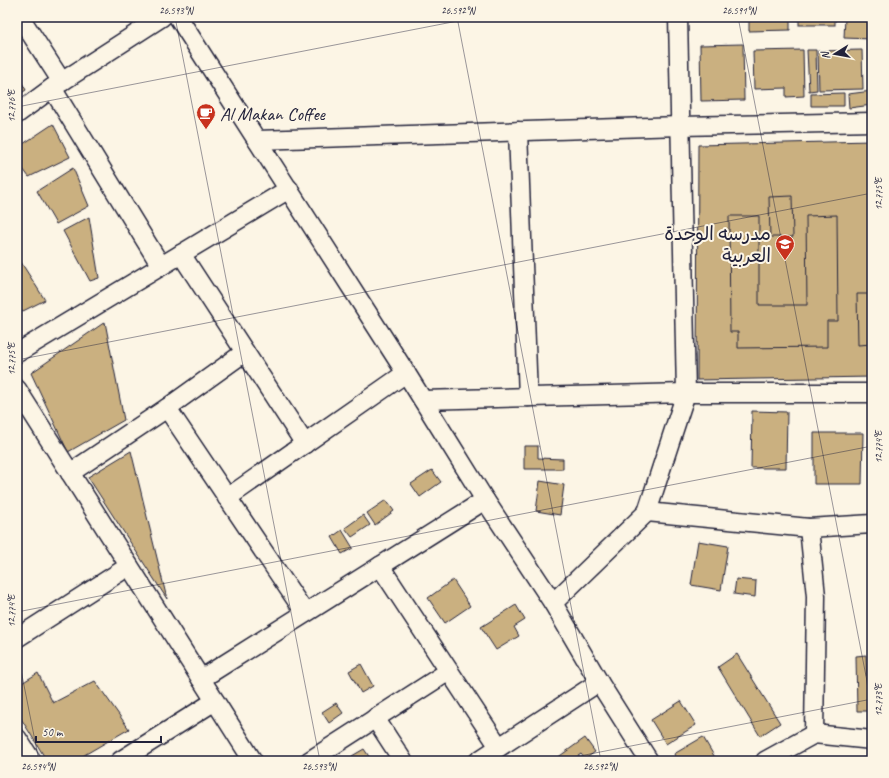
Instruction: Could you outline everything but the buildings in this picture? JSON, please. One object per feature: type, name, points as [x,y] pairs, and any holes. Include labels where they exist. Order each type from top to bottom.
[{"type":"street","points":[[20,17],[57,85],[161,266]]},
{"type":"street","points":[[17,114],[57,85],[162,17]]},
{"type":"street","points":[[178,17],[406,373],[485,500],[553,603],[599,682],[649,761]]},
{"type":"street","points":[[553,603],[647,512],[686,393],[678,17]]},
{"type":"street","points":[[257,140],[680,126],[872,122]]},
{"type":"street","points":[[518,132],[528,397]]},
{"type":"street","points":[[17,353],[289,189]]},
{"type":"street","points":[[181,254],[305,444]]},
{"type":"street","points":[[70,473],[167,408],[245,352]]},
{"type":"street","points":[[228,498],[406,373]]},
{"type":"street","points":[[17,390],[253,761]]},
{"type":"street","points":[[423,400],[686,393],[872,393]]},
{"type":"street","points":[[167,408],[305,613]]},
{"type":"street","points":[[200,679],[485,500]]},
{"type":"street","points":[[647,512],[809,528],[872,524]]},
{"type":"street","points":[[809,528],[816,596],[814,734]]},
{"type":"street","points":[[17,638],[129,566]]},
{"type":"street","points":[[380,566],[499,747]]},
{"type":"street","points":[[309,761],[449,671]]},
{"type":"street","points":[[478,761],[599,682]]},
{"type":"street","points":[[120,761],[215,701]]},
{"type":"street","points":[[375,718],[403,761]]},
{"type":"street","points":[[765,761],[814,734],[872,740]]},
{"type":"street","points":[[17,738],[32,761]]},
{"type":"place","name":"Al Makan Coffee","points":[[206,130]]},
{"type":"place","name":"مدرسه الوحدة العربية","points":[[785,261]]}]
